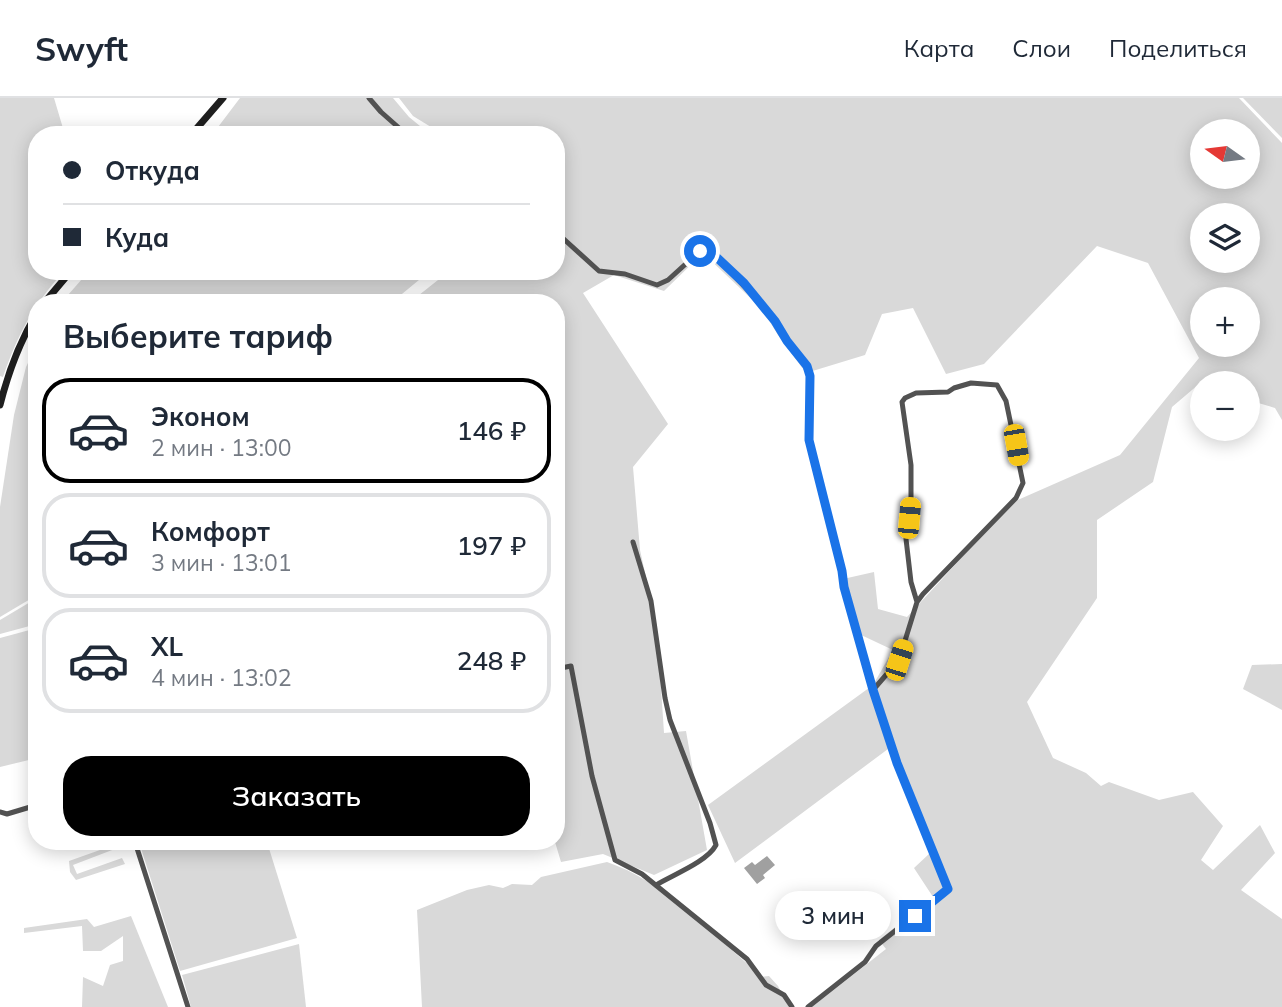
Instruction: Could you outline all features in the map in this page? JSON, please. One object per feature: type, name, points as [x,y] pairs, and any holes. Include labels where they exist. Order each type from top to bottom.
[{"type":"street","points":[[199,126],[223,98]]},
{"type":"street","points":[[369,98],[397,126]]},
{"type":"street","points":[[565,240],[599,271],[625,274],[657,285],[668,281],[696,254],[709,251],[744,283],[807,366],[810,376],[809,440],[844,587],[873,690],[910,797],[948,889],[876,946],[865,962],[808,1007]]},
{"type":"street","points":[[52,294],[63,280]]},
{"type":"street","points":[[0,405],[11,368],[28,332]]},
{"type":"street","points":[[873,690],[899,660],[917,602],[934,581],[1016,498],[1021,489],[1023,483],[1006,401],[1001,389],[992,383],[962,385],[948,392],[916,393],[902,402],[911,465],[911,501],[906,538],[911,582],[917,602]]},
{"type":"street","points":[[633,541],[651,601],[670,720],[716,845],[713,852],[656,885]]},
{"type":"street","points":[[565,667],[570,666],[592,776],[615,860],[642,874],[747,959],[766,985],[784,995],[792,1007]]},
{"type":"street","points":[[0,812],[7,814],[28,808]]},
{"type":"street","points":[[138,850],[188,1007]]},
{"type":"shaded area","points":[[0,98],[54,98],[62,126],[28,126],[28,280],[56,280],[45,294],[28,294],[28,319],[3,377],[0,376]]},
{"type":"shaded area","points":[[240,98],[393,98],[420,126],[219,126]]},
{"type":"shaded area","points":[[399,98],[1239,98],[1259,119],[1190,119],[1190,189],[1260,189],[1260,120],[1282,143],[1282,420],[1275,408],[1260,404],[1260,371],[1190,371],[1190,392],[1172,407],[1153,482],[1097,520],[1097,598],[1027,702],[1053,758],[1086,773],[1101,786],[1109,782],[1159,800],[1193,792],[1223,826],[1201,860],[1213,870],[1260,825],[1275,853],[1241,890],[1282,919],[1282,1007],[812,1007],[886,949],[879,940],[933,897],[914,868],[930,853],[888,749],[735,863],[708,805],[873,685],[893,650],[859,634],[843,579],[874,572],[878,609],[907,617],[1013,502],[1120,455],[1198,357],[1260,357],[1260,287],[1190,287],[1190,341],[1148,263],[1097,246],[984,364],[946,374],[913,308],[882,314],[865,355],[806,373],[762,309],[703,253],[664,291],[614,275],[583,293],[668,424],[633,467],[640,550],[657,627],[664,733],[686,731],[707,850],[654,875],[603,854],[561,862],[557,850],[565,850],[565,294],[420,294],[438,280],[565,280],[565,126],[429,126],[413,116]]},
{"type":"shaded area","points":[[1243,98],[1282,98],[1282,138]]},
{"type":"shaded area","points":[[81,280],[419,280],[402,294],[69,294]]},
{"type":"shaded area","points":[[28,363],[28,600],[0,617],[0,507],[14,415]]},
{"type":"shaded area","points":[[28,603],[28,626],[0,634],[0,620]]},
{"type":"shaded area","points":[[28,630],[28,760],[0,767],[0,638]]},
{"type":"shaded area","points":[[1282,664],[1282,710],[1243,689],[1252,665]]},
{"type":"shaded area","points":[[100,850],[112,850],[73,865],[77,874],[122,858],[125,864],[76,880],[70,872],[69,861]]},
{"type":"shaded area","points":[[142,850],[270,850],[297,938],[180,971]]},
{"type":"shaded area","points":[[767,856],[775,865],[757,884],[744,868],[752,862],[755,865]]},
{"type":"shaded area","points":[[607,862],[647,881],[683,907],[759,977],[769,976],[778,986],[789,1007],[422,1007],[417,910],[467,890],[489,885],[503,888],[512,884],[532,885],[541,877]]},
{"type":"shaded area","points":[[131,916],[168,1007],[82,1007],[83,977],[103,986],[110,965],[123,961],[123,936],[101,951],[83,951],[82,926],[24,933],[24,928],[87,919],[94,927]]},
{"type":"shaded area","points":[[299,944],[306,1007],[191,1007],[182,975]]},
{"type":"route","points":[[700,251],[712,253],[744,283],[807,366],[810,376],[809,440],[844,587],[897,763],[948,889],[915,916]]}]
